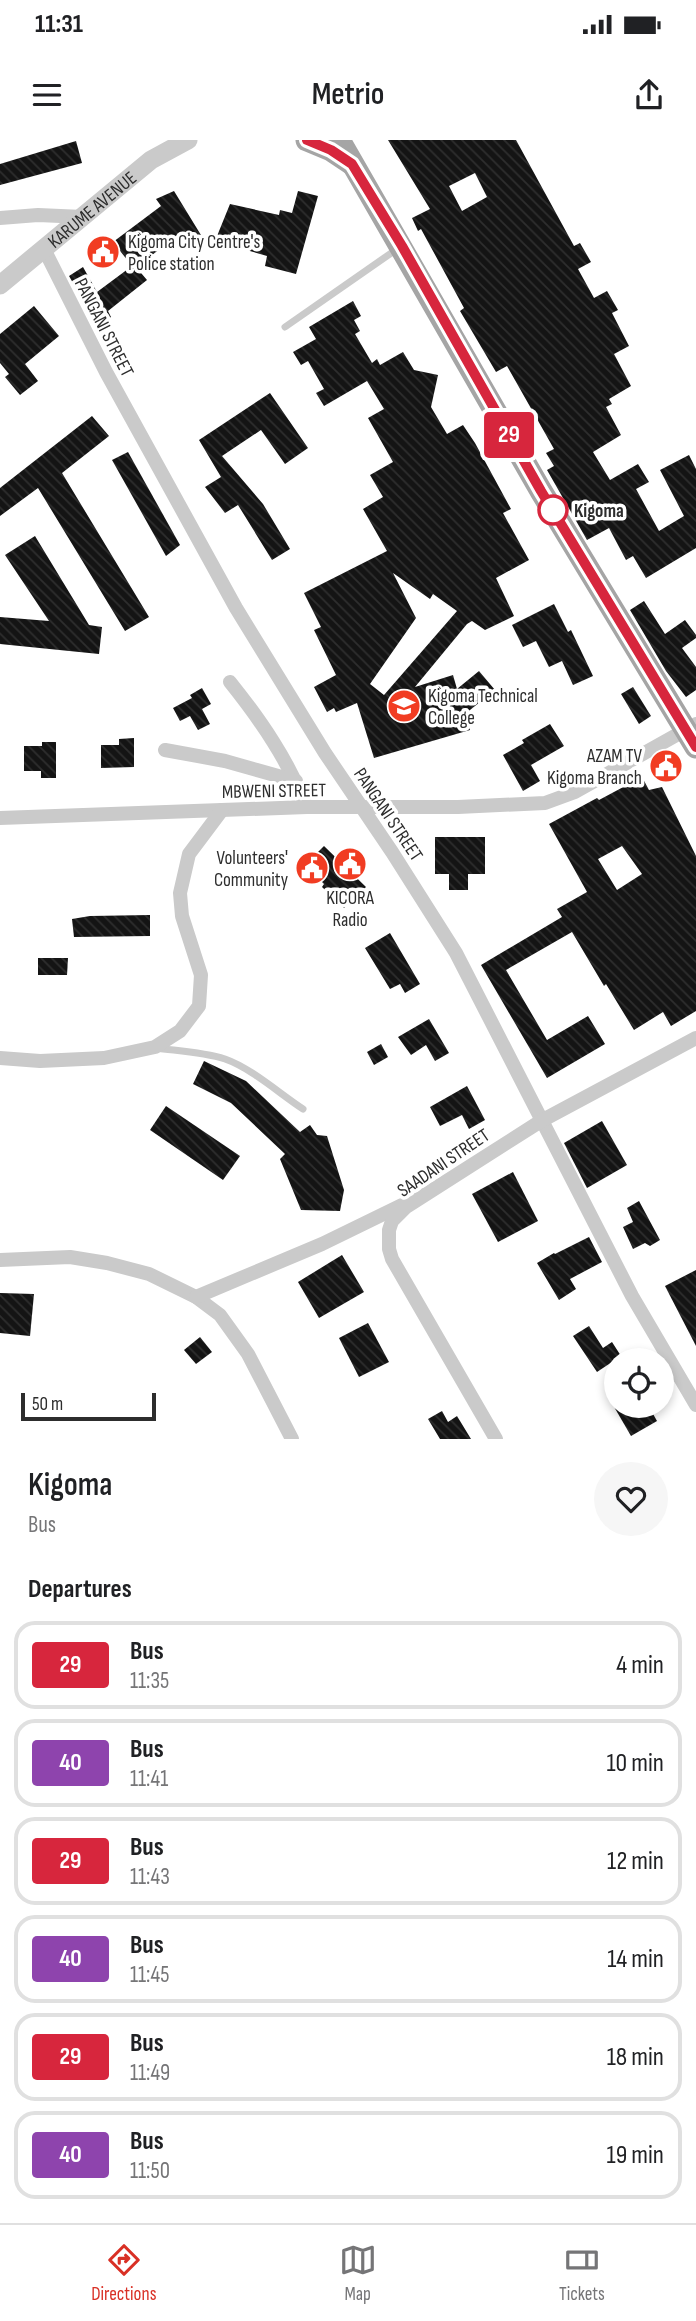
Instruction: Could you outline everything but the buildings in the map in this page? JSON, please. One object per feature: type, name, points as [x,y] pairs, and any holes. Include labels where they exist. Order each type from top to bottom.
[{"type":"main road","points":[[307,140],[331,150],[352,164]]},
{"type":"main road","points":[[339,140],[541,491],[693,733]]},
{"type":"street","points":[[151,160],[159,140]]},
{"type":"street","name":"KARUME AVENUE","points":[[0,285],[151,160],[188,140]]},
{"type":"street","points":[[0,218],[38,215],[83,217]]},
{"type":"street","name":"PANGANI STREET","points":[[44,249],[106,372],[236,608],[285,689],[456,953],[632,1296],[696,1405]]},
{"type":"street","points":[[230,682],[270,735],[296,781],[307,807]]},
{"type":"street","name":"MBWENI STREET","points":[[0,818],[307,807],[510,807],[545,803],[575,792],[693,733]]},
{"type":"street","points":[[165,750],[237,764],[296,781]]},
{"type":"street","points":[[0,1058],[40,1061],[104,1058],[152,1048],[180,1031],[199,1006],[201,975],[182,916],[180,893],[189,854],[222,810]]},
{"type":"street","name":"SAADANI STREET","points":[[496,1439],[392,1259],[389,1230],[392,1221],[426,1193],[541,1121],[696,1038]]},
{"type":"street","points":[[195,1297],[322,1244],[426,1193]]},
{"type":"street","points":[[0,1260],[69,1257],[107,1263],[149,1274],[195,1297],[220,1315],[248,1354],[292,1439]]},
{"type":"lane","points":[[285,327],[402,246]]},
{"type":"lane","points":[[152,1048],[227,1060],[303,1110]]},
{"type":"bus line","name":"29","points":[[307,140],[331,150],[352,164],[402,246],[541,491],[696,747]]},
{"type":"place","name":"Kigoma City Centre's Police station","points":[[103,252]]},
{"type":"place","name":"Kigoma","points":[[553,510]]},
{"type":"place","name":"Kigoma Technical College","points":[[404,706]]},
{"type":"place","name":"AZAM TV Kigoma Branch","points":[[666,766]]},
{"type":"place","name":"KICORA Radio","points":[[350,864]]},
{"type":"place","name":"Volunteers' Community","points":[[312,868]]}]
